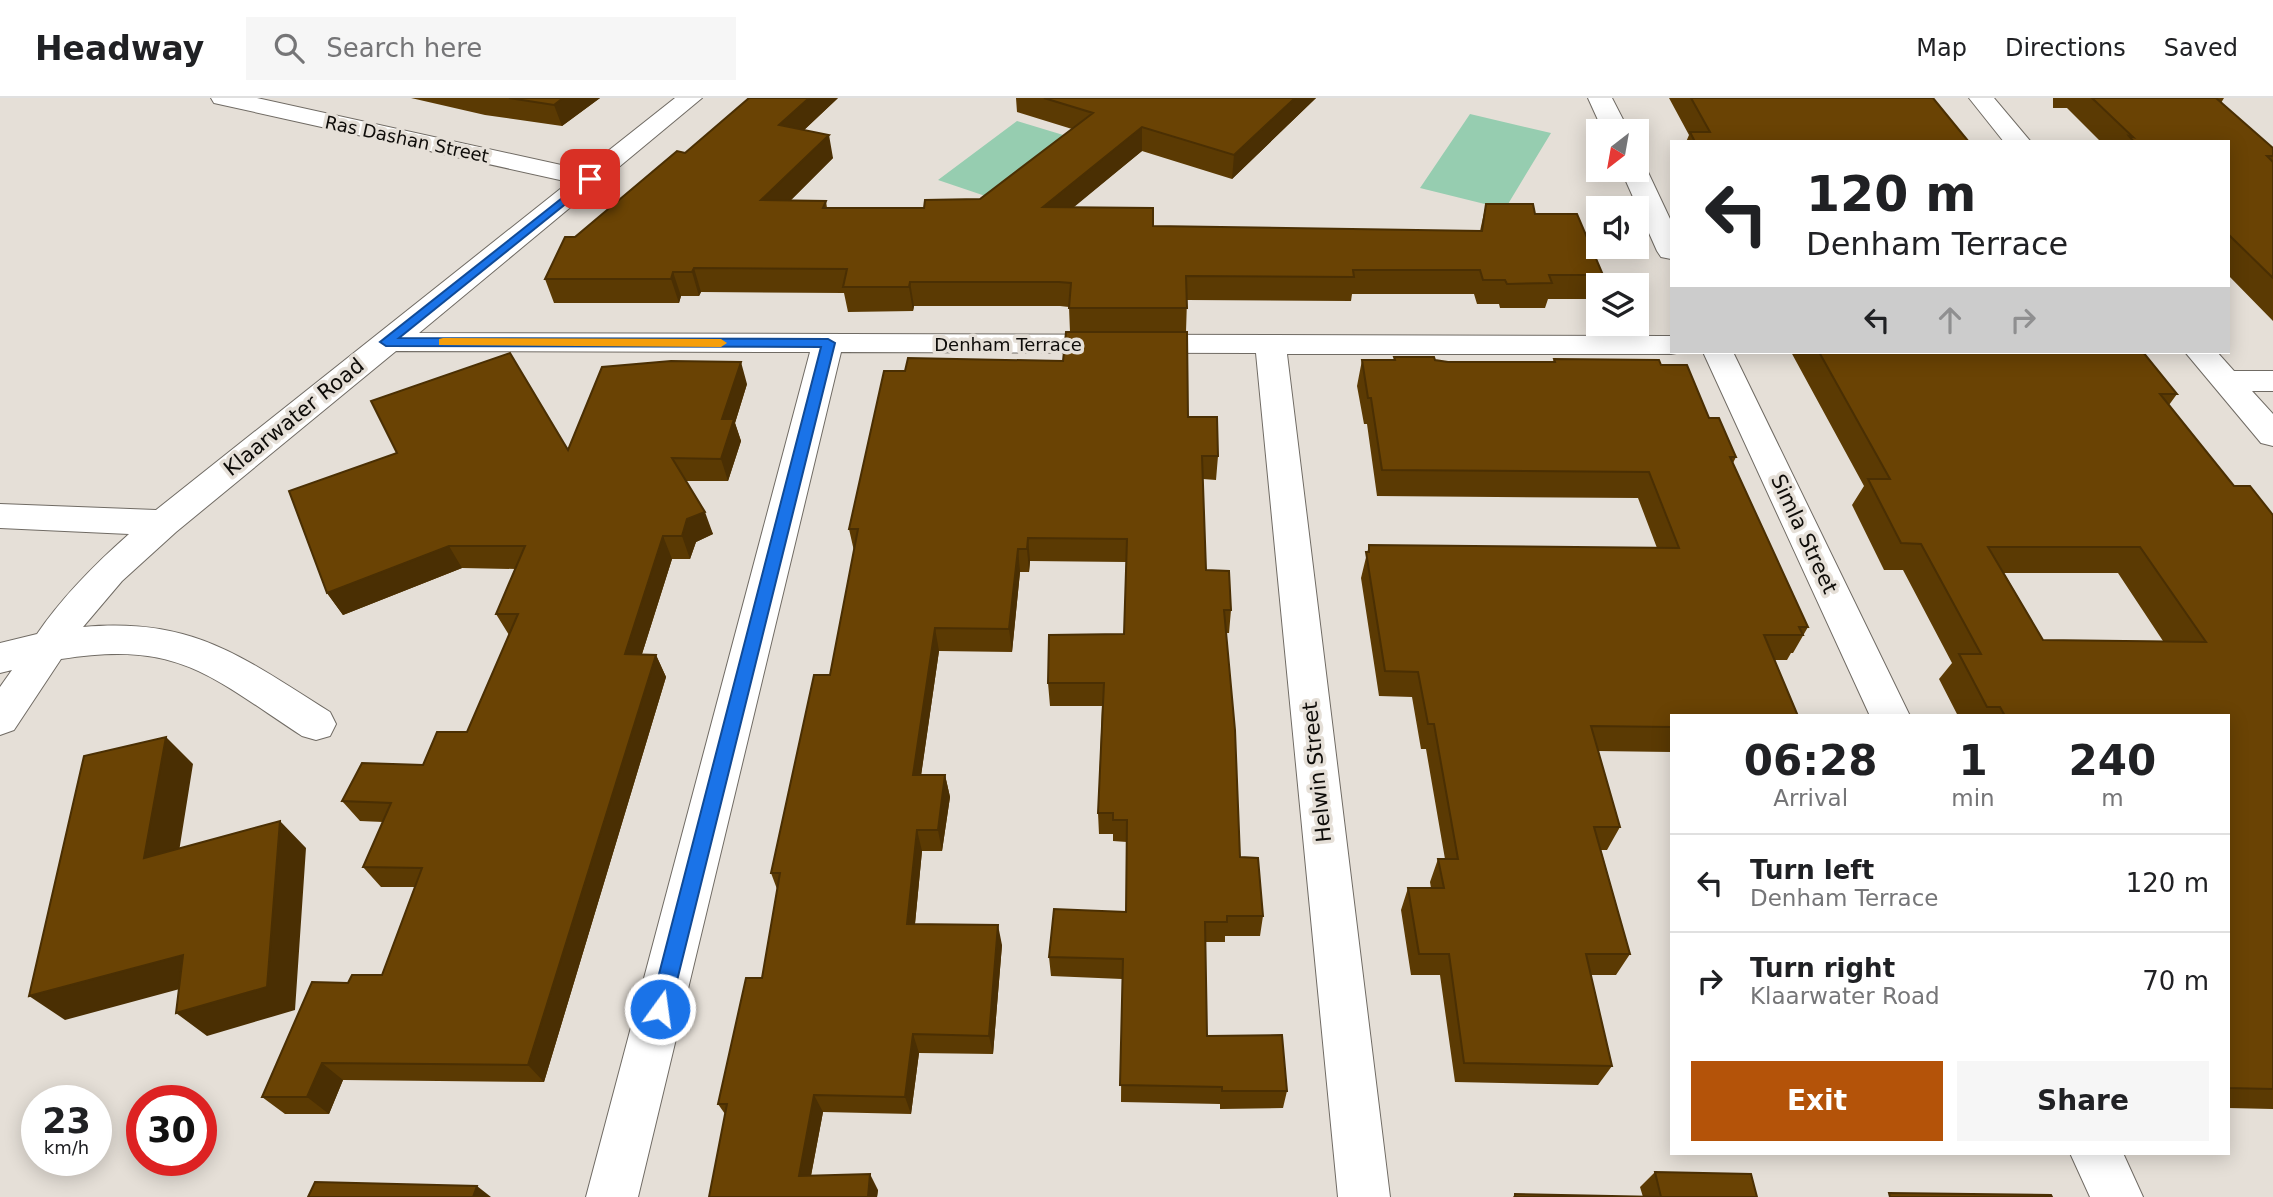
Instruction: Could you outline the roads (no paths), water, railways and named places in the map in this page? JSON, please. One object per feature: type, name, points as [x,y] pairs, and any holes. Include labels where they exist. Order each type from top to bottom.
[{"type":"street","name":"Ras Dashan Street","points":[[223,98],[263,102],[590,179]]},
{"type":"street","name":"Klaarwater Road","points":[[0,719],[72,613],[109,572],[164,523],[690,98]]},
{"type":"street","points":[[1600,98],[1610,119]]},
{"type":"street","points":[[1981,98],[2016,140]]},
{"type":"street","points":[[1639,182],[1670,249]]},
{"type":"street","name":"Denham Terrace","points":[[386,342],[1670,345]]},
{"type":"street","points":[[612,1197],[828,343]]},
{"type":"street","name":"Helwin Street","points":[[1271,346],[1364,1197]]},
{"type":"street","name":"Simla Street","points":[[1719,354],[1889,714]]},
{"type":"street","points":[[2202,354],[2273,435]]},
{"type":"street","points":[[2226,381],[2273,380]]},
{"type":"street","points":[[0,516],[164,523]]},
{"type":"street","points":[[0,658],[50,645],[135,638],[210,658],[316,724]]},
{"type":"street","points":[[2097,1155],[2117,1197]]}]
